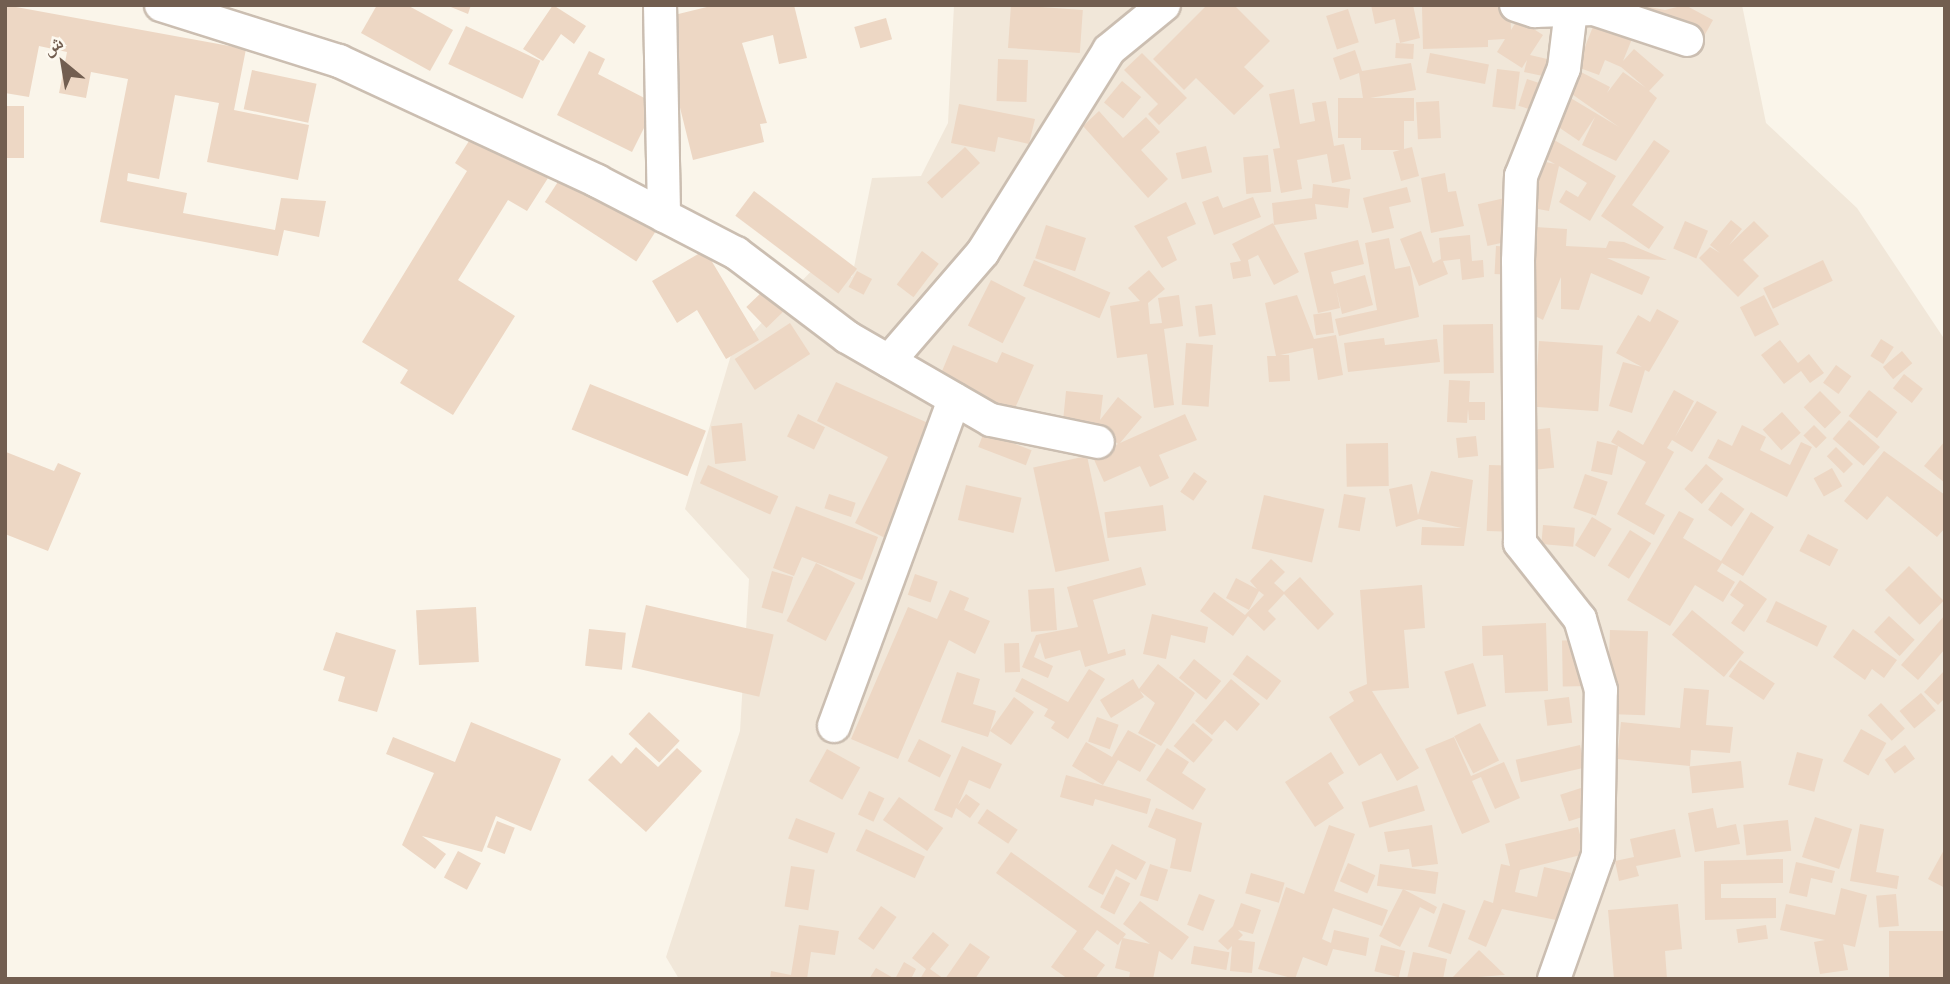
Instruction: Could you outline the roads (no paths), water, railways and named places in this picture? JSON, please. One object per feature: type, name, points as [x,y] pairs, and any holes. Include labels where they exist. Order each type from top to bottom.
[{"type":"street","points":[[161,5],[339,61],[664,216],[736,253],[847,337],[991,421],[1098,442]]},
{"type":"street","points":[[660,5],[664,216]]},
{"type":"street","points":[[1516,5],[1571,10],[1594,9],[1687,40]]},
{"type":"street","points":[[889,361],[983,252],[1109,50],[1162,6]]},
{"type":"street","points":[[1554,979],[1598,855],[1601,690],[1580,618],[1520,543],[1518,261],[1521,176],[1564,68],[1571,10]]},
{"type":"street","points":[[834,726],[954,399]]}]
